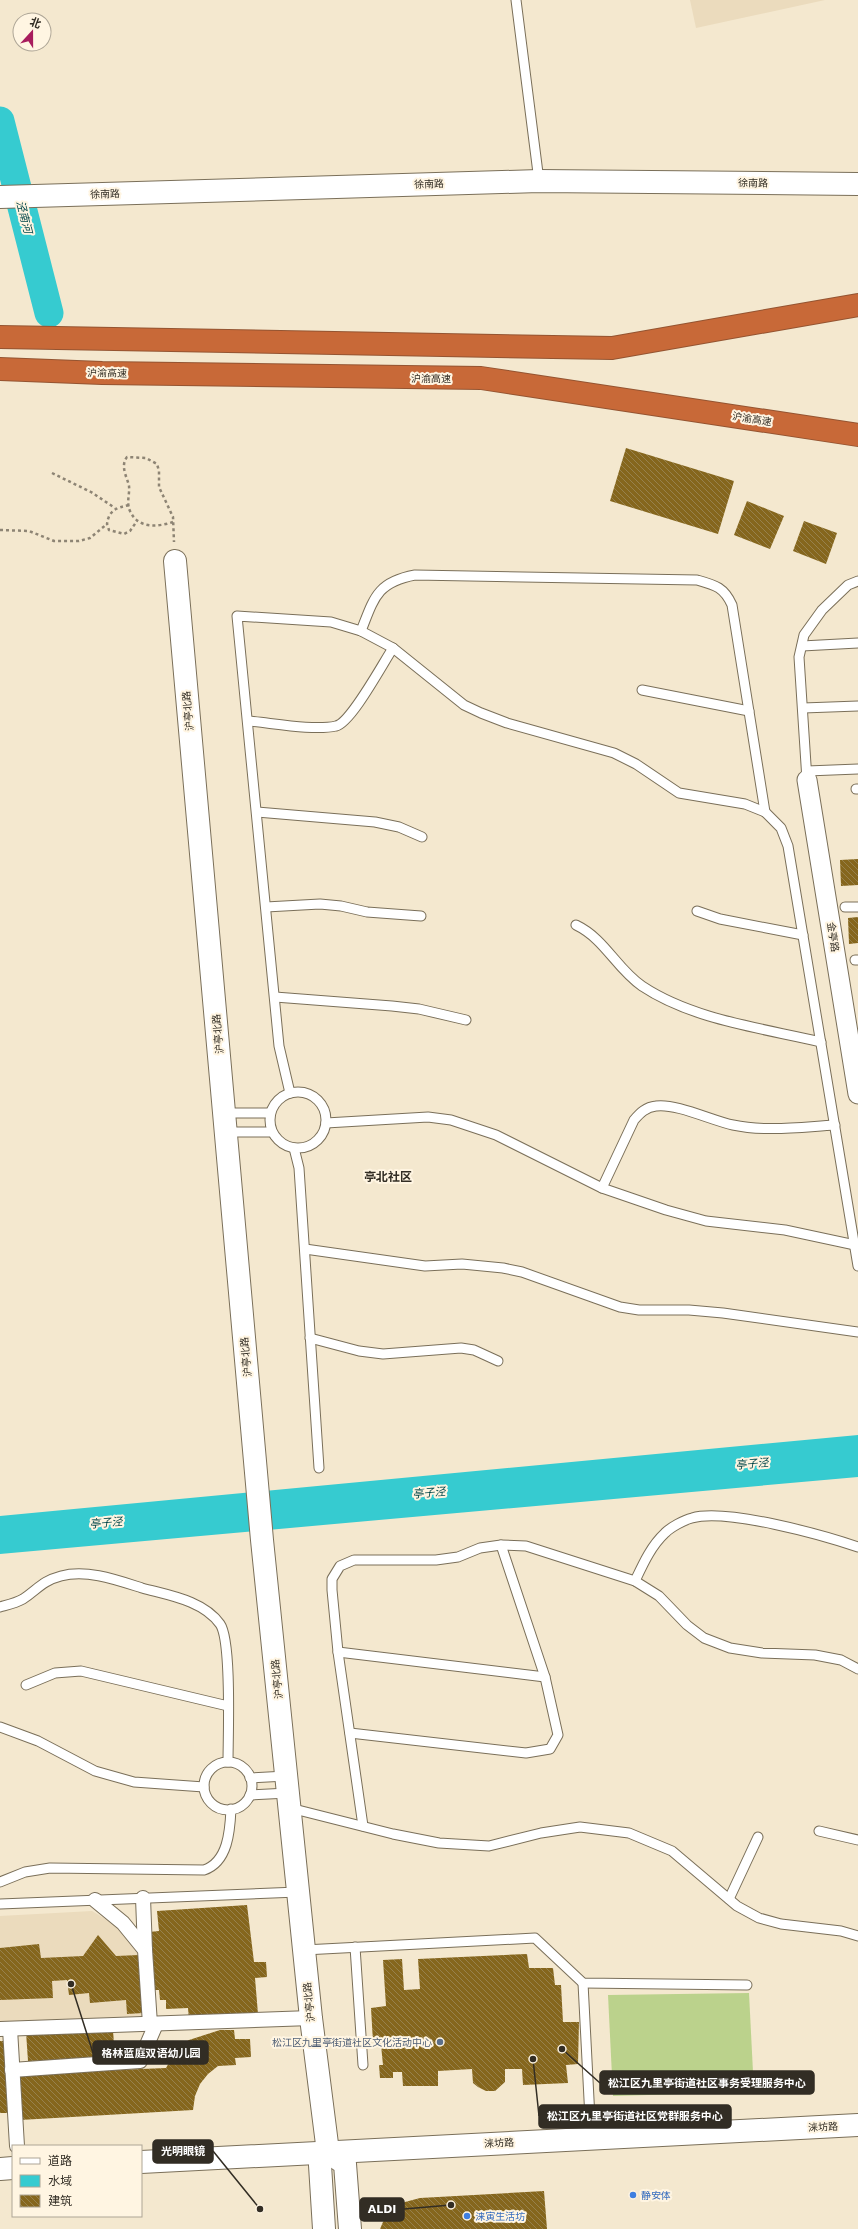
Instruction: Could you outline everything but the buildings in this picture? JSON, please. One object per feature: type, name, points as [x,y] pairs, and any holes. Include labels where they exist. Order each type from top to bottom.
[{"type":"highway","points":[[8,337],[612,348],[858,305]]},
{"type":"highway","name":"沪渝高速","points":[[0,371],[481,378],[858,435]]},
{"type":"street","name":"徐南路","points":[[0,197],[539,180],[858,184]]},
{"type":"street","name":"沪亭北路","points":[[175,561],[262,1540],[311,2018],[328,2152]]},
{"type":"street","name":"金亭路","points":[[807,776],[858,1094]]},
{"type":"street","points":[[12,2070],[140,2061],[153,2024],[145,1950],[143,1898]]},
{"type":"street","points":[[95,1900],[123,1923],[145,1950]]},
{"type":"street","points":[[16,2145],[12,2070],[5,2029],[311,2018]]},
{"type":"street","name":"涞坊路","points":[[142,2162],[858,2125]]},
{"type":"street","points":[[324,2229],[320,2165],[328,2152],[345,2164],[350,2229]]},
{"type":"street","points":[[0,2169],[12,2168]]},
{"type":"lane","points":[[516,0],[539,180]]},
{"type":"lane","points":[[361,631],[372,602],[384,586],[398,578],[415,576],[697,580],[713,584],[726,593],[732,605],[765,812]]},
{"type":"lane","points":[[858,581],[848,585],[822,610],[804,635],[799,657],[807,776],[858,769]]},
{"type":"lane","points":[[290,1093],[279,1046],[237,616],[331,622],[361,631],[393,648],[464,705],[481,714],[507,723],[614,753],[636,764],[679,793],[745,804],[765,812],[781,828],[788,846],[858,1266]]},
{"type":"lane","points":[[802,646],[858,643]]},
{"type":"lane","points":[[248,721],[318,727],[338,726],[351,715],[393,648]]},
{"type":"lane","points":[[642,690],[749,711]]},
{"type":"lane","points":[[802,708],[858,706]]},
{"type":"lane","points":[[257,812],[375,822],[399,827],[422,837]]},
{"type":"lane","points":[[266,907],[320,904],[341,906],[367,912],[421,916]]},
{"type":"lane","points":[[845,907],[858,907]]},
{"type":"lane","points":[[697,912],[720,920],[803,935]]},
{"type":"lane","points":[[576,925],[588,931],[599,940],[617,963],[642,985],[677,1004],[718,1017],[821,1042]]},
{"type":"lane","points":[[275,997],[419,1009],[466,1020]]},
{"type":"lane","points":[[299,1092],[316,1099],[322,1106],[326,1123],[324,1131],[312,1145],[294,1148],[277,1140],[272,1132],[270,1113],[281,1097],[290,1093],[299,1092]]},
{"type":"lane","points":[[602,1188],[634,1120],[642,1111],[656,1106],[674,1108],[734,1125],[761,1129],[835,1125]]},
{"type":"lane","points":[[226,1123],[270,1113]]},
{"type":"lane","points":[[326,1123],[428,1117],[451,1120],[496,1136],[602,1188],[666,1210],[706,1221],[785,1230],[855,1245]]},
{"type":"lane","points":[[226,1123],[272,1132]]},
{"type":"lane","points":[[294,1148],[299,1168],[319,1468]]},
{"type":"lane","points":[[305,1248],[425,1266],[462,1264],[503,1268],[522,1272],[620,1307],[639,1310],[689,1310],[723,1313],[858,1332]]},
{"type":"lane","points":[[310,1338],[359,1351],[383,1354],[461,1348],[474,1350],[498,1361]]},
{"type":"lane","points":[[635,1581],[649,1552],[666,1532],[692,1518],[722,1516],[789,1528],[858,1547]]},
{"type":"lane","points":[[363,1826],[338,1652],[332,1590],[332,1579],[340,1566],[354,1560],[436,1560],[458,1557],[480,1548],[501,1545],[526,1546],[635,1581],[659,1596],[687,1624],[704,1638],[730,1648],[762,1653],[816,1655],[841,1660],[858,1668]]},
{"type":"lane","points":[[350,1733],[526,1753],[550,1749],[558,1735],[545,1677],[501,1545]]},
{"type":"lane","points":[[0,1607],[22,1599],[42,1583],[63,1576],[85,1574],[110,1579],[186,1600],[204,1610],[220,1624],[226,1638],[228,1762]]},
{"type":"lane","points":[[338,1652],[545,1677]]},
{"type":"lane","points":[[26,1685],[54,1673],[81,1671],[228,1706]]},
{"type":"lane","points":[[0,1727],[38,1740],[95,1771],[134,1782],[204,1788]]},
{"type":"lane","points":[[250,1778],[250,1795],[243,1804],[231,1809],[223,1809],[210,1802],[204,1788],[208,1773],[220,1763],[228,1762],[241,1766],[250,1778],[288,1792],[363,1826],[439,1843],[489,1846],[542,1833],[580,1827],[629,1833],[672,1851],[737,1906],[759,1918],[781,1924],[841,1931],[858,1936]]},
{"type":"lane","points":[[250,1795],[288,1792]]},
{"type":"lane","points":[[0,1882],[25,1872],[50,1868],[204,1870],[213,1867],[218,1862],[226,1844],[231,1809]]},
{"type":"lane","points":[[819,1830],[858,1840]]},
{"type":"lane","points":[[729,1898],[758,1836]]},
{"type":"lane","points":[[0,1904],[298,1892]]},
{"type":"lane","points":[[304,1950],[535,1938],[583,1983],[747,1985]]},
{"type":"lane","points":[[355,1947],[363,2065]]},
{"type":"lane","points":[[583,1983],[591,2138]]},
{"type":"path","points":[[173,522],[153,526],[144,524],[137,520],[130,511],[129,488],[124,460],[127,457],[134,456],[146,458],[157,464],[159,471],[158,486],[173,517],[175,561]]},
{"type":"path","points":[[52,473],[91,492],[115,508]]},
{"type":"path","points":[[129,505],[115,508],[108,517],[107,524],[109,530],[124,534],[130,531],[137,520]]},
{"type":"path","points":[[0,530],[29,531],[54,541],[80,541],[90,538],[107,524]]},
{"type":"shaded area","points":[[690,0],[825,0],[696,28]]},
{"type":"shaded area","points":[[92,1911],[119,1927],[140,1952],[144,2016],[0,2022],[0,1916]]},
{"type":"green space","points":[[749,1993],[754,2092],[613,2096],[608,1995]]},
{"type":"water","name":"亭子泾","points":[[858,1435],[858,1477],[0,1554],[0,1516]]},
{"type":"waterway","name":"泾南河","points":[[0,121],[49,313]]},
{"type":"place","name":"格林蓝庭双语幼儿园","points":[[71,1984]]},
{"type":"place","name":"松江区九里亭街道社区文化活动中心","points":[[440,2042]]},
{"type":"place","name":"松江区九里亭街道社区事务受理服务中心","points":[[562,2049]]},
{"type":"place","name":"松江区九里亭街道社区党群服务中心","points":[[533,2059]]},
{"type":"place","name":"静安体","points":[[633,2195]]},
{"type":"place","name":"ALDI","points":[[451,2205]]},
{"type":"place","name":"光明眼镜","points":[[260,2209]]},
{"type":"place","name":"涞寅生活坊","points":[[467,2216]]},
{"type":"district","name":"亭北社区","points":[[388,1177]]}]
